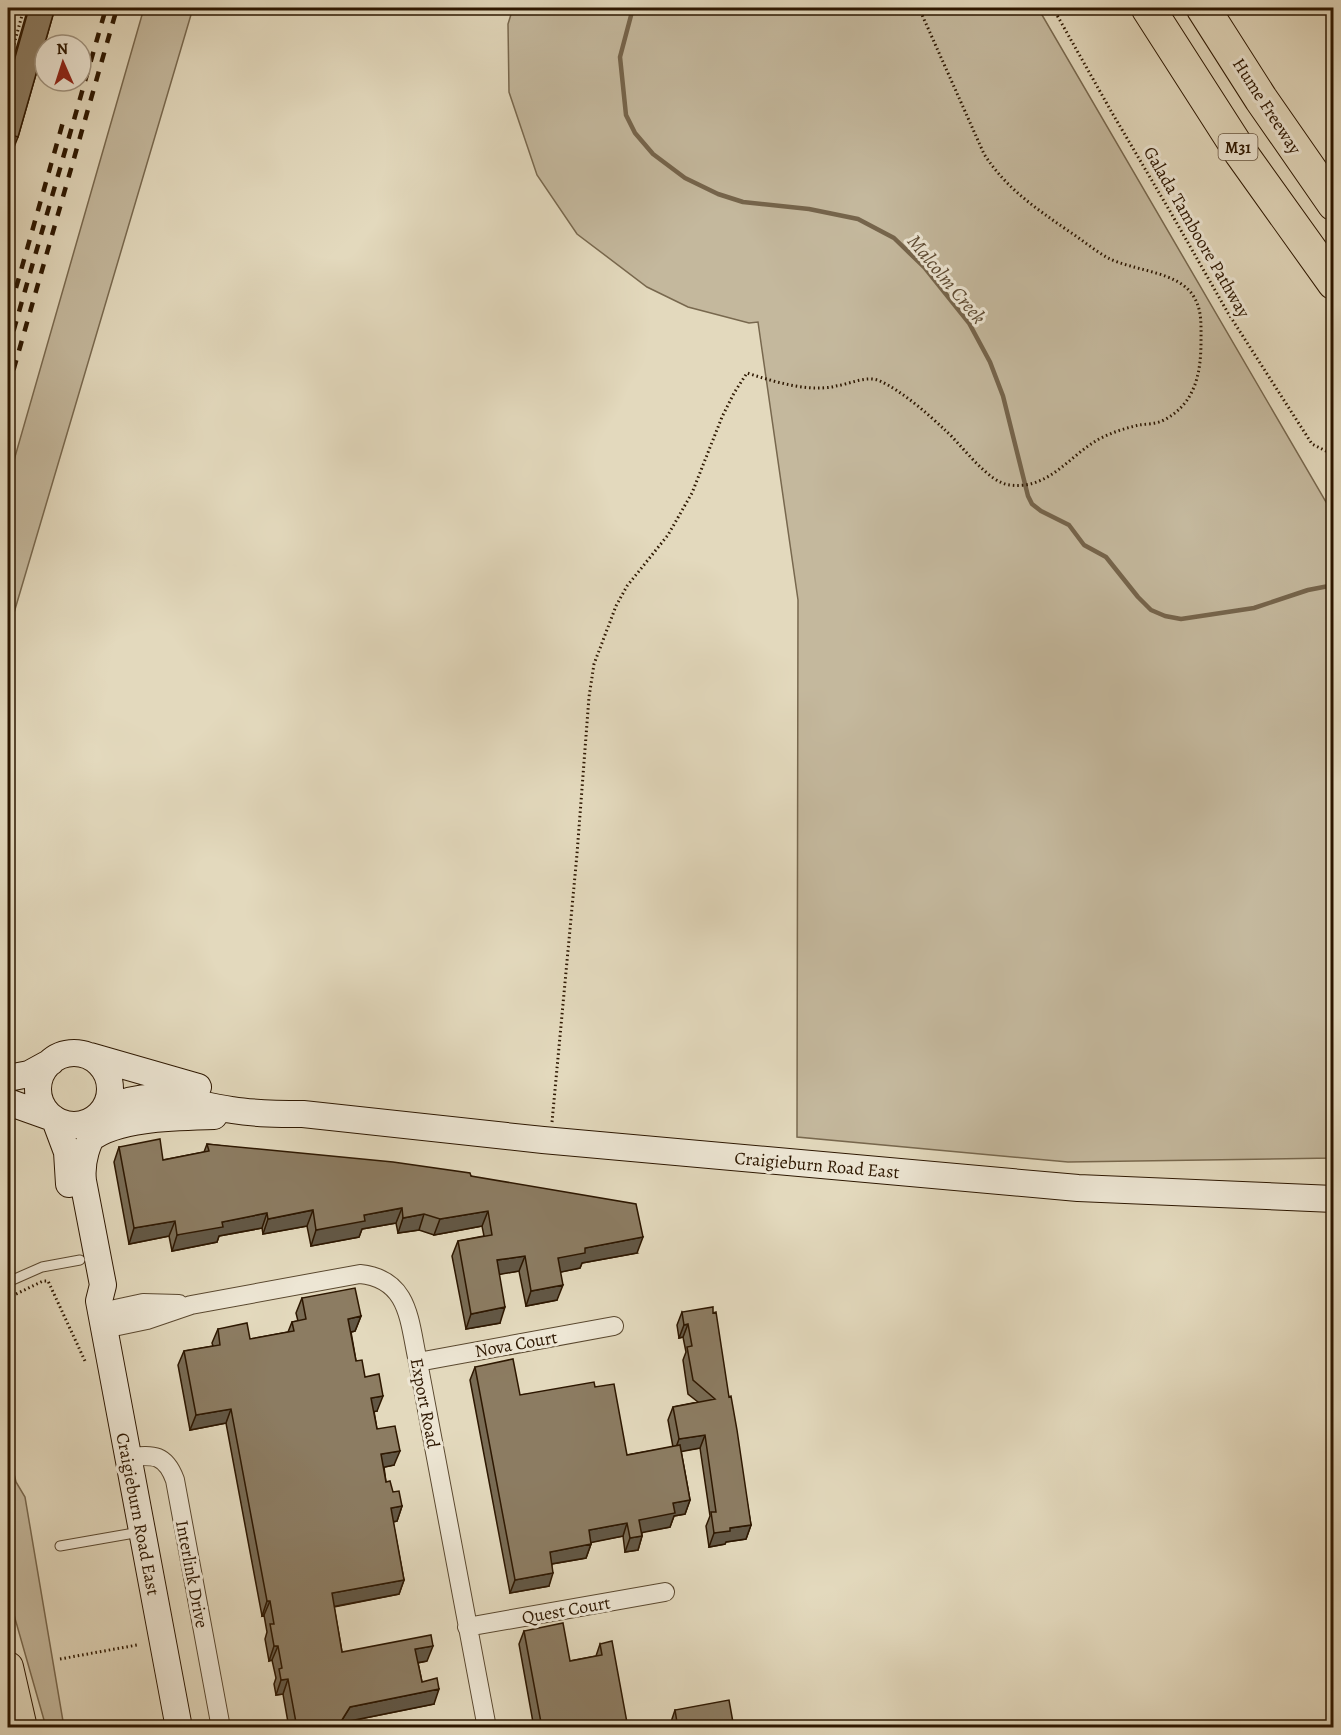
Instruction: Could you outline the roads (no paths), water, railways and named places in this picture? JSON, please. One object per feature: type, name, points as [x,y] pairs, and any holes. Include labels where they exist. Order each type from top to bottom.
[{"type":"highway","name":"M31","points":[[1148,8],[1241,153],[1334,283]]},
{"type":"highway","name":"Hume Freeway","points":[[1203,8],[1261,99],[1334,204]]},
{"type":"highway","points":[[8,1667],[22,1728]]},
{"type":"main road","points":[[8,1078],[29,1074],[66,1054],[86,1055],[98,1062],[107,1075],[110,1094],[103,1111],[91,1121],[81,1125],[64,1124],[8,1102]]},
{"type":"main road","name":"Craigieburn Road East","points":[[86,1055],[173,1081],[272,1104],[303,1114]]},
{"type":"main road","points":[[52,1061],[42,1072],[38,1092],[43,1107],[54,1119]]},
{"type":"main road","name":"Craigieburn Road East","points":[[178,1728],[101,1314],[103,1285],[82,1171],[84,1154],[103,1111],[138,1098],[161,1096],[230,1110],[259,1113],[303,1114],[550,1140],[1078,1188],[1334,1199]]},
{"type":"main road","points":[[90,1139],[111,1127],[139,1122],[178,1117],[259,1113]]},
{"type":"main road","name":"Craigieburn Road East","points":[[54,1119],[67,1152],[70,1210],[80,1260],[88,1289],[101,1314]]},
{"type":"street","name":"Export Road","points":[[101,1314],[147,1320],[191,1305],[341,1277],[360,1274],[373,1275],[388,1281],[402,1299],[418,1362],[487,1728]]},
{"type":"street","name":"Nova Court","points":[[418,1362],[614,1326]]},
{"type":"street","name":"Interlink Drive","points":[[127,1457],[150,1455],[163,1460],[171,1468],[221,1728]]},
{"type":"street","name":"Quest Court","points":[[467,1627],[665,1592]]},
{"type":"lane","points":[[8,1282],[42,1267],[80,1260]]},
{"type":"lane","points":[[60,1546],[141,1532]]},
{"type":"waterway","name":"Malcolm Creek","points":[[633,8],[620,57],[626,115],[635,133],[653,154],[685,178],[718,194],[743,202],[809,209],[858,219],[894,238],[925,268],[969,323],[990,362],[1003,396],[1032,504],[1069,525],[1084,545],[1106,557],[1151,610],[1181,619],[1254,608],[1308,590],[1334,585]]},
{"type":"railway","points":[[8,350],[106,8]]},
{"type":"railway","points":[[8,389],[117,8]]},
{"type":"railway","points":[[16,288],[65,115]]}]
